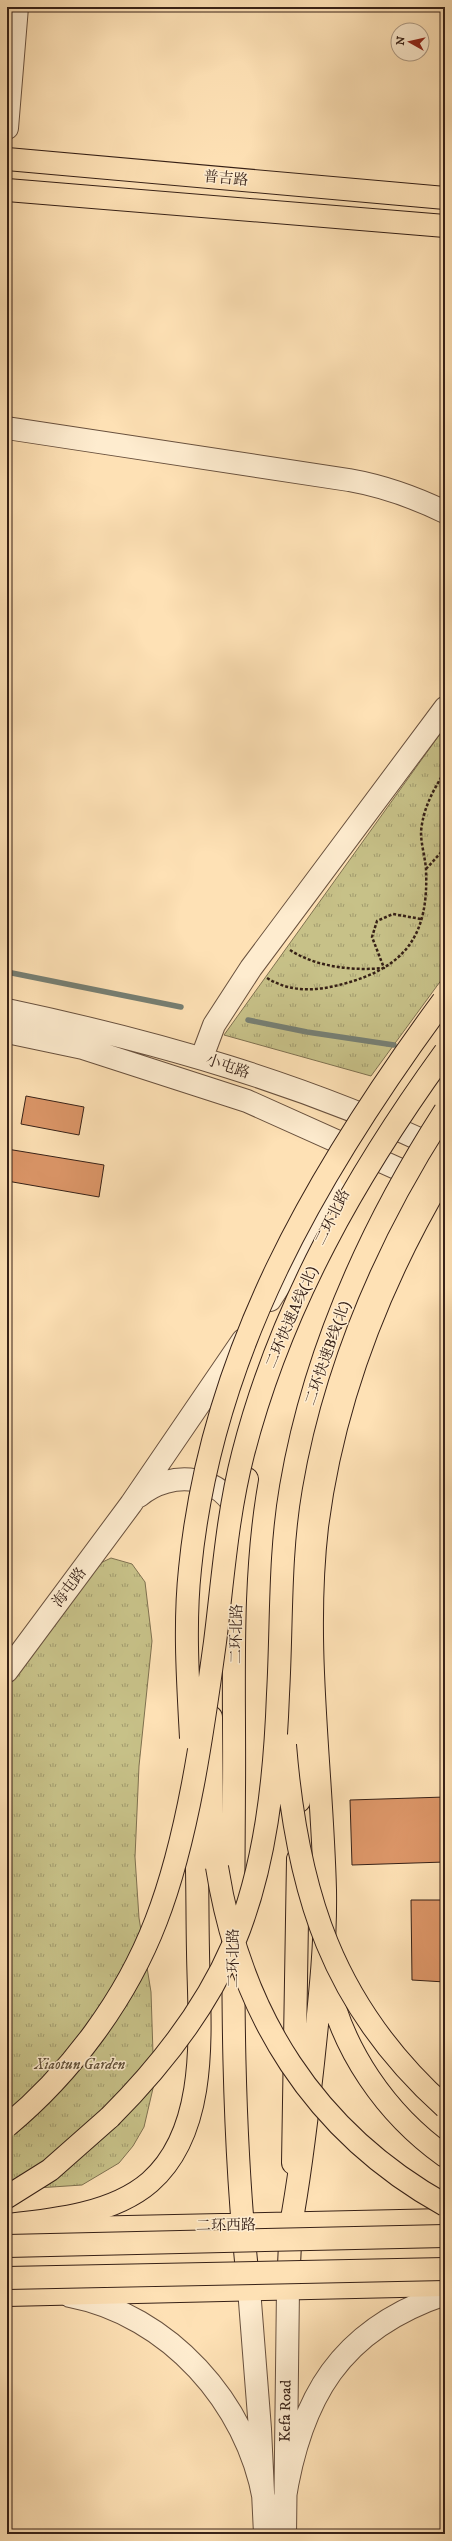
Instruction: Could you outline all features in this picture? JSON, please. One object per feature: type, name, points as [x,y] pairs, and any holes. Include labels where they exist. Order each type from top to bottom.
[{"type":"main road","name":"普吉路","points":[[7,159],[445,198]]},
{"type":"main road","name":"普吉路","points":[[7,190],[445,226]]},
{"type":"main road","points":[[7,2225],[65,2217],[121,2199],[140,2188],[160,2171],[177,2142],[193,2099],[199,2053],[195,1813],[188,1674],[189,1576],[202,1489],[221,1410],[236,1365],[264,1294],[303,1215],[379,1091],[445,998]]},
{"type":"main road","name":"二环北路","points":[[249,2289],[243,2225],[233,2009],[236,1610],[241,1524],[254,1440],[276,1358],[304,1277],[362,1156],[445,1025]]},
{"type":"main road","name":"二环快速A线(北)","points":[[218,1614],[226,1542],[239,1472],[252,1419],[278,1345],[311,1269],[349,1198],[405,1109],[445,1052]]},
{"type":"main road","name":"二环快速B线(北)","points":[[280,1618],[282,1556],[290,1489],[305,1418],[318,1374],[341,1309],[361,1261],[405,1176],[445,1111]]},
{"type":"main road","points":[[288,2288],[296,2046],[300,1611],[305,1531],[317,1454],[337,1377],[380,1264],[423,1180],[443,1146]]},
{"type":"main road","points":[[291,2224],[312,2073],[323,1949],[324,1870],[315,1692],[313,1589],[322,1494],[336,1426],[359,1353],[404,1248],[445,1172]]},
{"type":"main road","points":[[7,2126],[47,2089],[90,2038],[125,1984],[152,1932],[168,1884],[184,1821],[206,1702],[218,1614]]},
{"type":"main road","points":[[218,1614],[211,1709],[212,1816],[223,1900],[243,1973],[257,2005],[280,2049],[313,2096],[332,2117],[380,2162],[421,2191],[445,2204]]},
{"type":"main road","points":[[280,1618],[283,1718],[290,1794],[303,1870],[318,1925],[341,1976],[364,2015],[394,2055],[445,2107]]},
{"type":"main road","points":[[7,2197],[65,2158],[129,2098],[189,2024],[226,1959],[240,1927],[251,1891],[268,1809],[277,1716],[280,1618]]},
{"type":"main road","points":[[323,1949],[331,1997],[346,2038],[359,2062],[392,2107],[412,2129],[445,2156]]},
{"type":"main road","name":"二环西路","points":[[7,2230],[445,2220]]},
{"type":"main road","points":[[7,2246],[445,2236]]},
{"type":"main road","points":[[7,2278],[445,2269]]},
{"type":"main road","points":[[7,2295],[445,2285]]},
{"type":"street","points":[[7,128],[17,7]]},
{"type":"street","points":[[7,428],[382,486],[418,498],[445,512]]},
{"type":"street","points":[[202,1057],[214,1025],[251,968],[445,708]]},
{"type":"street","name":"小屯路","points":[[7,1010],[98,1030],[202,1057],[318,1097],[443,1146]]},
{"type":"street","name":"小屯路","points":[[7,1032],[84,1048],[247,1101],[362,1156],[423,1180]]},
{"type":"street","points":[[131,1504],[266,1306],[362,1156]]},
{"type":"street","points":[[131,1504],[144,1491],[158,1483],[178,1478],[196,1480],[213,1486],[227,1496],[237,1509],[241,1524]]},
{"type":"street","name":"海屯路","points":[[7,1671],[131,1504]]},
{"type":"street","name":"Kefa Road","points":[[265,2534],[274,2501],[288,2288]]},
{"type":"street","name":"Kefa Road","points":[[249,2289],[274,2501],[285,2534]]},
{"type":"street","points":[[55,2294],[94,2302],[123,2314],[162,2337],[195,2366],[222,2398],[242,2433],[274,2501]]},
{"type":"street","points":[[274,2501],[292,2460],[302,2426],[313,2401],[335,2366],[349,2351],[381,2324],[422,2302],[445,2294]]},
{"type":"path","points":[[251,968],[276,984],[297,990],[327,988],[354,981],[384,968],[408,949],[420,927],[421,919],[426,870],[421,833],[426,803],[445,770]]},
{"type":"path","points":[[426,870],[445,848]]},
{"type":"path","points":[[384,968],[372,937],[377,921],[393,914],[421,919]]},
{"type":"path","points":[[273,938],[291,951],[317,962],[363,970],[384,968]]},
{"type":"green space","points":[[445,727],[445,975],[371,1076],[224,1035]]},
{"type":"green space","name":"Xiaotun Garden","points":[[111,1558],[132,1564],[145,1582],[152,1641],[139,1766],[135,1857],[139,1918],[151,1992],[154,2084],[144,2127],[133,2146],[119,2163],[82,2185],[7,2190],[7,1680],[92,1567]]},
{"type":"building","points":[[26,1096],[84,1107],[79,1135],[21,1124]]},
{"type":"building","points":[[7,1149],[104,1165],[99,1197],[7,1181]]},
{"type":"building","points":[[445,1797],[445,1862],[352,1865],[350,1800]]},
{"type":"building","points":[[411,1900],[445,1900],[445,1982],[412,1980]]},
{"type":"waterway","points":[[7,972],[181,1007]]},
{"type":"waterway","points":[[248,1020],[307,1032],[394,1045]]}]
